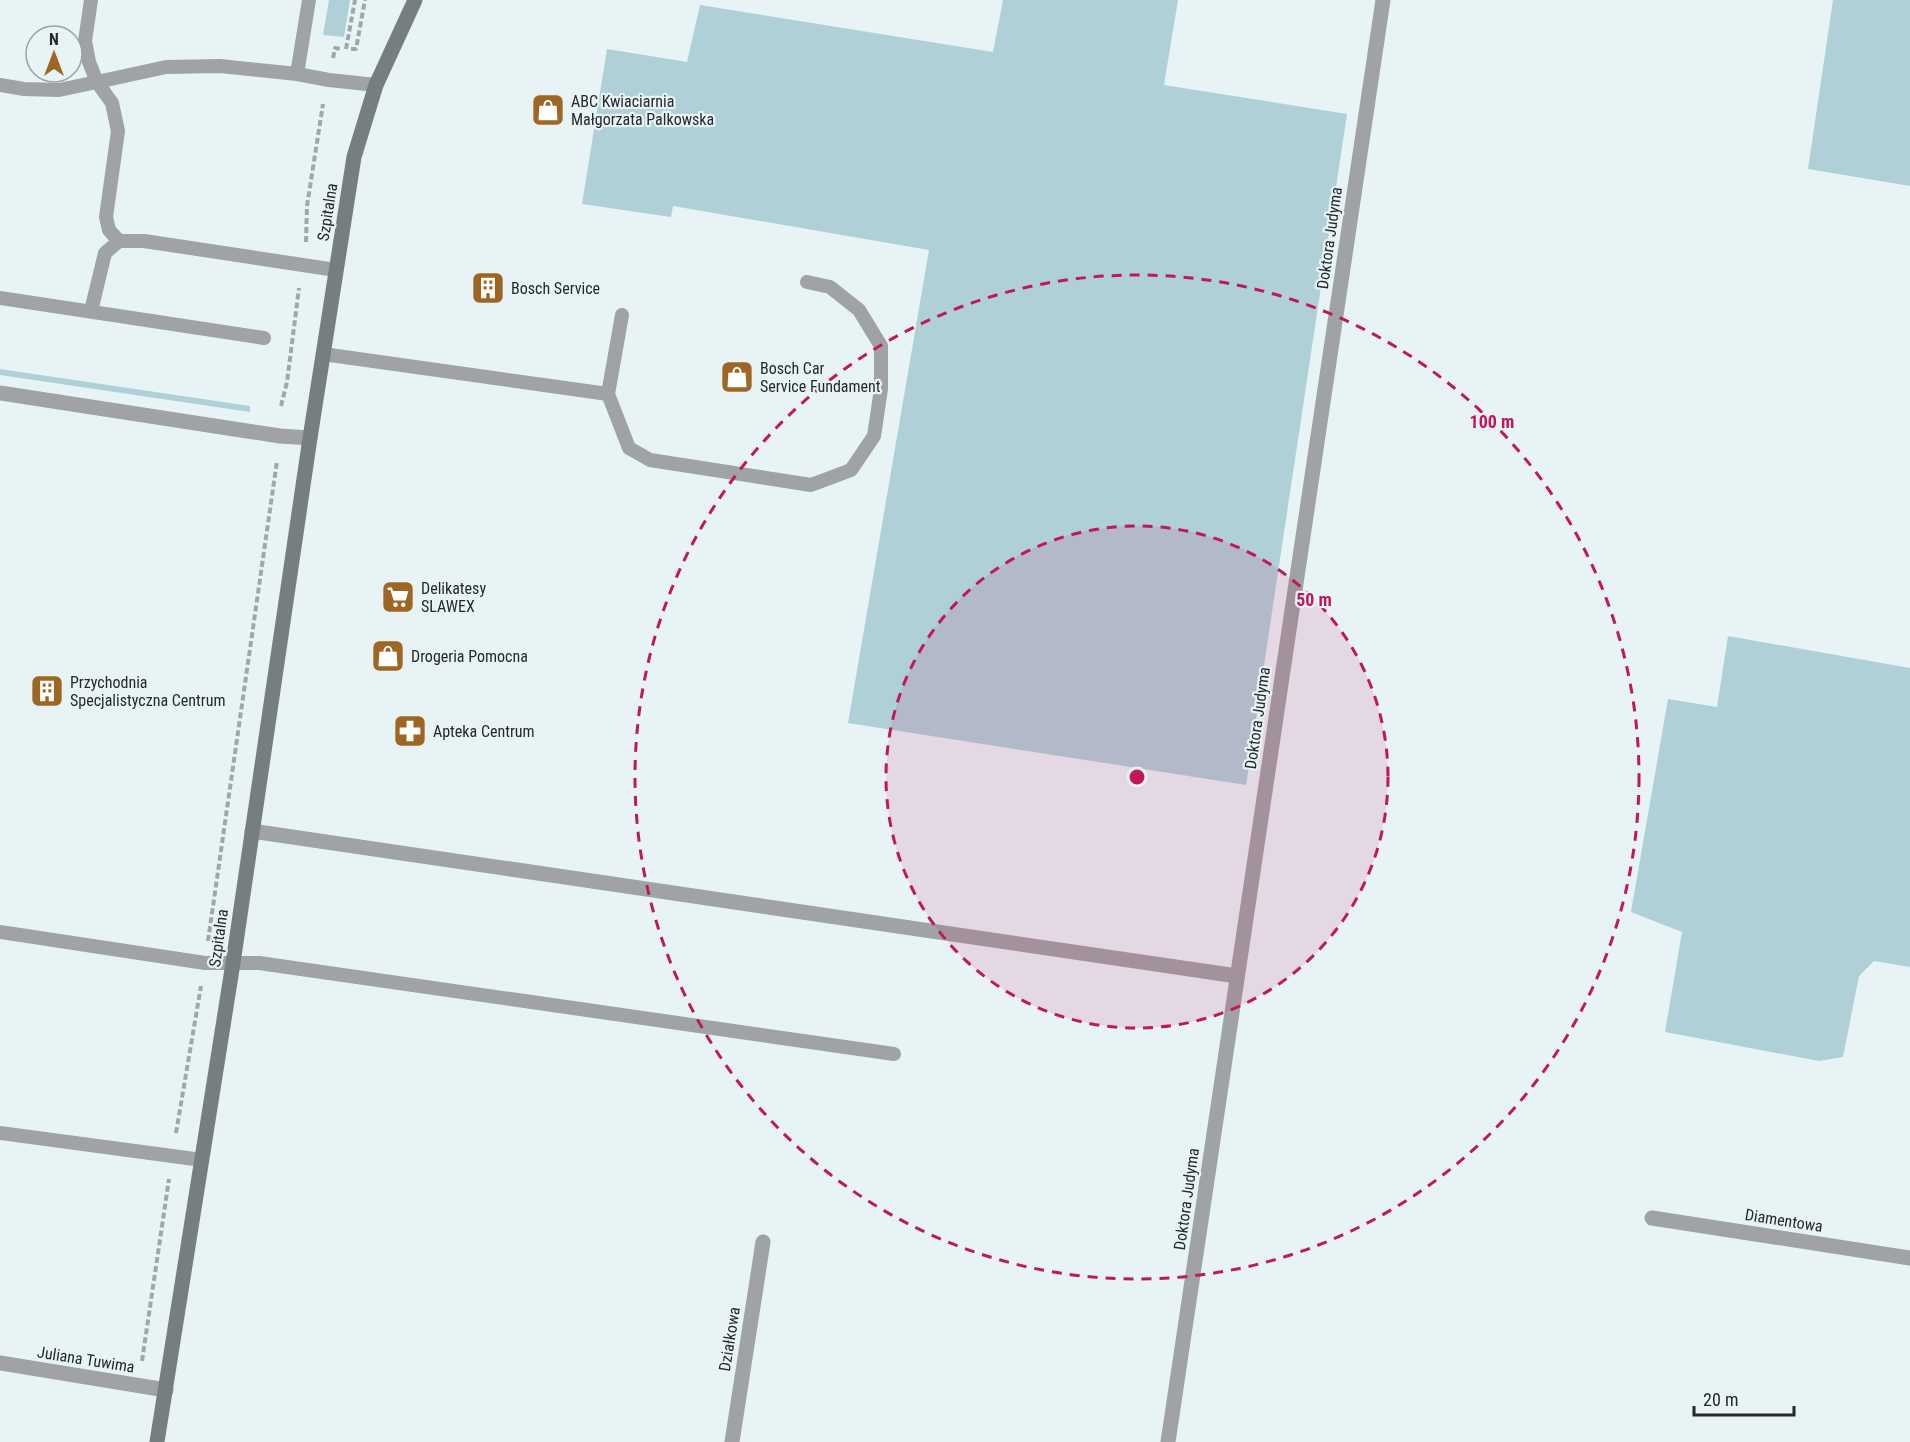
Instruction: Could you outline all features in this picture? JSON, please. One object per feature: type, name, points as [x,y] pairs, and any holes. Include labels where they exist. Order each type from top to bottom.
[{"type":"street","name":"Szpitalna","points":[[158,1442],[233,963],[354,157],[376,85],[415,0]]},
{"type":"street","name":"Doktora Judyma","points":[[1168,1442],[1383,0]]},
{"type":"street","points":[[0,393],[268,434],[310,438]]},
{"type":"street","points":[[252,831],[1237,976]]},
{"type":"street","name":"Diamentowa","points":[[1652,1218],[1910,1258]]},
{"type":"street","name":"Działkowa","points":[[732,1442],[763,1242]]},
{"type":"street","name":"Juliana Tuwima","points":[[0,1363],[166,1390]]},
{"type":"lane","points":[[91,0],[85,41],[89,62],[97,82],[112,103],[118,131],[106,217],[109,230],[119,240]]},
{"type":"lane","points":[[297,74],[309,0]]},
{"type":"lane","points":[[0,85],[24,89],[59,90],[166,67],[220,66],[376,85]]},
{"type":"lane","points":[[91,311],[105,253],[119,240],[144,240],[336,270]]},
{"type":"lane","points":[[622,315],[608,394],[629,448],[650,460],[811,485],[851,470],[874,435],[881,388],[881,346],[859,310],[830,287],[807,282]]},
{"type":"lane","points":[[0,298],[264,338]]},
{"type":"lane","points":[[323,354],[608,394]]},
{"type":"lane","points":[[0,932],[205,963],[259,963],[894,1054]]},
{"type":"lane","points":[[0,1133],[202,1160]]},
{"type":"path","points":[[346,49],[355,0]]},
{"type":"path","points":[[281,406],[287,382],[306,245],[308,206],[328,80],[335,48],[356,49],[365,0]]},
{"type":"shaded area","points":[[329,0],[350,0],[344,37],[323,35]]},
{"type":"shaded area","points":[[1003,0],[1178,0],[1164,85],[1347,114],[1246,785],[848,723],[929,250],[673,206],[671,217],[582,204],[607,49],[687,62],[700,5],[993,52]]},
{"type":"shaded area","points":[[1833,0],[1910,0],[1910,186],[1808,169]]},
{"type":"shaded area","points":[[0,369],[250,406],[250,412],[0,375]]},
{"type":"shaded area","points":[[1728,636],[1910,668],[1910,967],[1874,961],[1859,976],[1843,1057],[1819,1061],[1665,1032],[1682,932],[1631,912],[1668,699],[1717,707]]},
{"type":"place","name":"ABC Kwiaciarnia Małgorzata Palkowska","points":[[548,110]]},
{"type":"place","name":"Bosch Service","points":[[488,288]]},
{"type":"place","name":"Bosch Car Service Fundament","points":[[737,377]]},
{"type":"place","name":"Delikatesy SLAWEX","points":[[398,597]]},
{"type":"place","name":"Drogeria Pomocna","points":[[388,656]]},
{"type":"place","name":"Przychodnia Specjalistyczna Centrum","points":[[47,691]]},
{"type":"place","name":"Apteka Centrum","points":[[410,731]]}]
